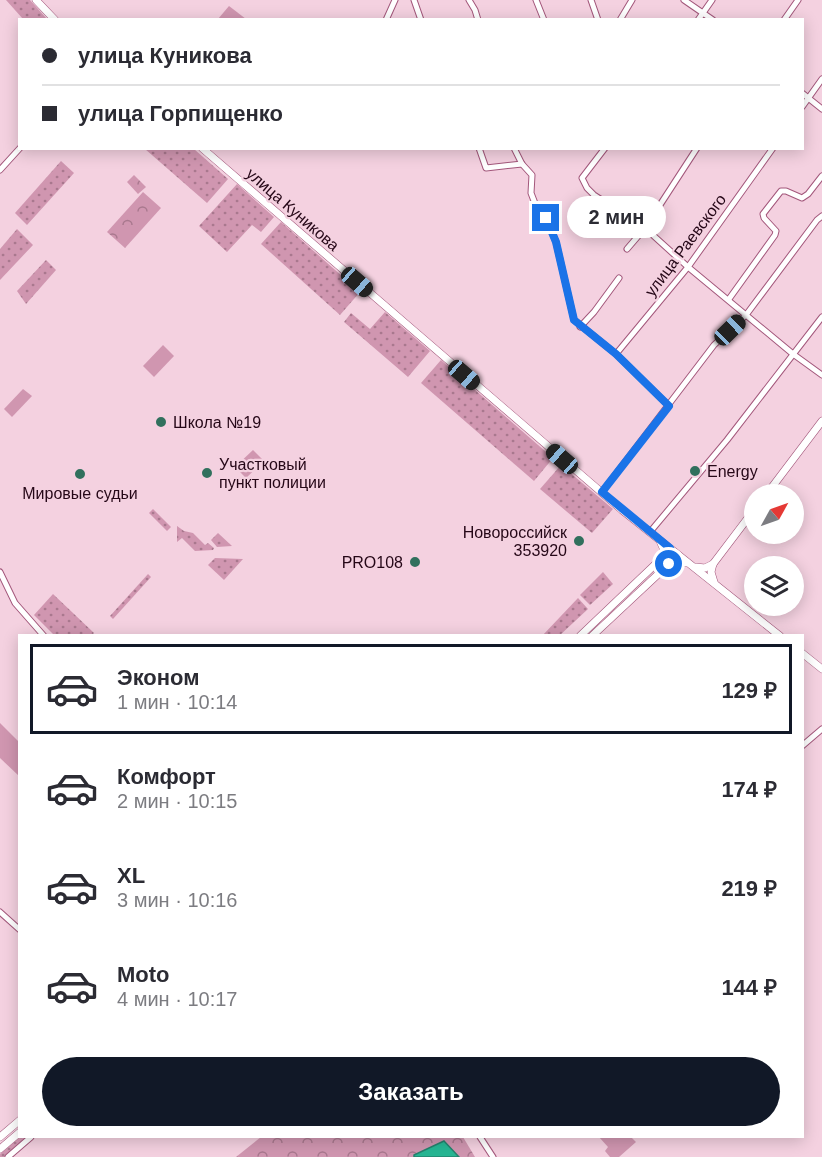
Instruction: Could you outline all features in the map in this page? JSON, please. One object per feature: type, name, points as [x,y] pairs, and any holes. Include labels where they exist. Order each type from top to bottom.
[{"type":"street","points":[[36,0],[53,18]]},
{"type":"street","points":[[387,18],[395,0]]},
{"type":"street","points":[[414,0],[420,18]]},
{"type":"street","points":[[469,0],[477,18]]},
{"type":"street","points":[[536,0],[543,18]]},
{"type":"street","points":[[591,0],[597,18]]},
{"type":"street","points":[[621,18],[632,0]]},
{"type":"street","points":[[684,0],[710,18]]},
{"type":"street","points":[[699,18],[712,0]]},
{"type":"street","points":[[785,18],[798,0]]},
{"type":"street","points":[[804,104],[822,79]]},
{"type":"street","points":[[804,94],[822,109]]},
{"type":"street","points":[[0,170],[18,150]]},
{"type":"street","name":"улица Куникова","points":[[204,150],[602,492],[778,634]]},
{"type":"street","points":[[479,150],[486,168],[522,164]]},
{"type":"street","points":[[515,150],[522,164],[532,175],[531,193],[536,206],[546,218],[556,242],[574,320],[616,354],[669,406]]},
{"type":"street","points":[[596,150],[601,155]]},
{"type":"street","points":[[604,150],[582,178],[587,188],[645,228],[688,267],[793,354],[822,375]]},
{"type":"street","points":[[627,249],[645,228],[696,150]]},
{"type":"street","name":"улица Раевского","points":[[616,354],[688,267],[772,150]]},
{"type":"street","points":[[729,299],[775,235],[775,227],[764,218],[763,214],[781,191],[786,190],[802,198],[822,176]]},
{"type":"street","points":[[602,492],[714,345],[746,315],[822,216]]},
{"type":"street","points":[[580,327],[619,278]]},
{"type":"street","points":[[650,532],[693,482],[822,317]]},
{"type":"street","points":[[774,484],[822,421]]},
{"type":"street","points":[[715,584],[711,572],[713,564],[744,523]]},
{"type":"street","points":[[659,539],[664,550],[663,557]]},
{"type":"street","points":[[582,634],[663,557],[674,552]]},
{"type":"street","points":[[669,564],[674,552]]},
{"type":"street","points":[[594,634],[669,564],[677,561],[702,568],[713,564]]},
{"type":"street","points":[[0,572],[15,603],[42,634]]},
{"type":"street","points":[[804,657],[822,669]]},
{"type":"street","points":[[804,744],[822,729]]},
{"type":"street","points":[[0,912],[18,928]]},
{"type":"street","points":[[0,1137],[18,1122]]},
{"type":"street","points":[[0,1149],[18,1134]]},
{"type":"street","points":[[8,1157],[30,1138]]},
{"type":"street","points":[[481,1138],[493,1157]]},
{"type":"green space","points":[[6,0],[30,0],[46,18],[22,18]]},
{"type":"green space","points":[[229,6],[245,18],[219,18]]},
{"type":"green space","points":[[146,150],[195,150],[228,179],[207,203]]},
{"type":"green space","points":[[61,161],[74,173],[27,225],[15,213]]},
{"type":"green space","points":[[134,175],[146,187],[138,194],[127,182]]},
{"type":"green space","points":[[237,184],[274,217],[261,232],[252,225],[227,252],[199,226]]},
{"type":"green space","points":[[143,192],[161,208],[125,248],[107,232]]},
{"type":"green space","points":[[281,222],[360,292],[340,315],[261,244]]},
{"type":"green space","points":[[17,229],[33,245],[0,280],[0,249]]},
{"type":"green space","points":[[46,260],[56,270],[26,304],[17,291]]},
{"type":"green space","points":[[385,312],[430,351],[408,377],[344,322],[351,313],[370,329]]},
{"type":"green space","points":[[163,345],[174,356],[154,377],[143,366]]},
{"type":"green space","points":[[441,360],[553,458],[534,481],[421,383]]},
{"type":"green space","points":[[23,389],[32,396],[12,417],[4,409]]},
{"type":"green space","points":[[253,450],[264,461],[246,478],[235,467]]},
{"type":"green space","points":[[561,465],[613,509],[592,533],[540,489]]},
{"type":"green space","points":[[153,509],[171,527],[167,531],[149,513]]},
{"type":"green space","points":[[177,526],[193,533],[205,545],[208,543],[214,548],[213,550],[195,551],[182,538],[177,542]]},
{"type":"green space","points":[[218,533],[232,546],[217,547],[211,540]]},
{"type":"green space","points":[[215,558],[243,559],[224,580],[208,565]]},
{"type":"green space","points":[[603,572],[613,584],[590,605],[580,595]]},
{"type":"green space","points":[[148,574],[151,577],[113,619],[110,616]]},
{"type":"green space","points":[[53,594],[94,633],[53,634],[34,615]]},
{"type":"green space","points":[[578,598],[588,609],[561,634],[544,634]]},
{"type":"green space","points":[[0,723],[18,741],[18,775],[0,758]]},
{"type":"green space","points":[[19,1138],[26,1138],[4,1157],[0,1157],[0,1154]]},
{"type":"green space","points":[[260,1138],[464,1138],[475,1157],[236,1157]]},
{"type":"green space","points":[[600,1138],[632,1138],[636,1142],[619,1157],[610,1157],[605,1151],[608,1147]]},
{"type":"shaded area","points":[[444,1141],[459,1157],[414,1157],[414,1155]]},
{"type":"place","name":"Школа №19","points":[[161,422]]},
{"type":"place","name":"Energy","points":[[695,471]]},
{"type":"place","name":"Участковый пункт полиции","points":[[207,473]]},
{"type":"place","name":"Мировые судьи","points":[[80,474]]},
{"type":"place","name":"Новороссийск 353920","points":[[579,541]]},
{"type":"place","name":"PRO108","points":[[415,562]]},
{"type":"route","points":[[546,218],[556,242],[574,320],[616,354],[669,406],[602,492],[670,548],[673,555],[669,564]]}]
